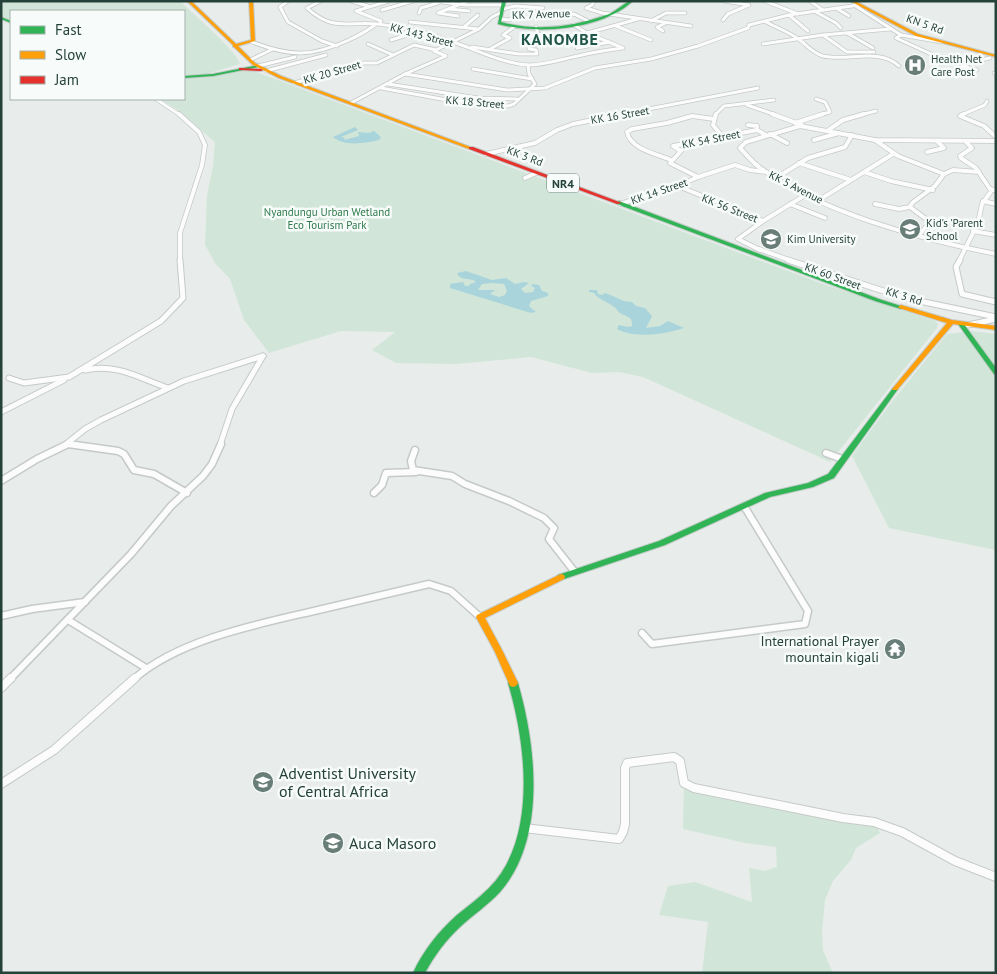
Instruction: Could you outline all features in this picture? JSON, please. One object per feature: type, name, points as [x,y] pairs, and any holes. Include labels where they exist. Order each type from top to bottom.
[{"type":"main road","name":"KK 3 Rd","points":[[189,1],[234,46],[257,65],[294,83],[877,300],[951,322],[964,324]]},
{"type":"main road","points":[[234,46],[255,43],[251,1]]},
{"type":"main road","name":"KK 7 Avenue","points":[[502,9],[500,23],[514,28],[574,25],[613,14],[631,1]]},
{"type":"main road","name":"KN 5 Rd","points":[[855,4],[917,35],[992,57]]},
{"type":"main road","points":[[239,69],[257,65]]},
{"type":"main road","points":[[185,77],[206,76],[257,65]]},
{"type":"main road","points":[[419,973],[448,931],[494,892],[506,876],[516,855],[524,828],[527,762],[524,722],[515,688],[505,663],[480,618],[574,571],[662,543],[768,495],[822,481],[835,472],[842,459],[912,368],[951,322]]},
{"type":"main road","points":[[964,324],[996,373]]},
{"type":"main road","name":"NR4","points":[[964,324],[996,328]]},
{"type":"street","points":[[321,1],[307,8],[319,19],[350,24],[378,24]]},
{"type":"street","points":[[351,1],[368,6]]},
{"type":"street","name":"KK 143 Street","points":[[390,1],[356,11],[381,21],[378,24],[453,42],[500,59],[528,65]]},
{"type":"street","points":[[382,10],[413,1]]},
{"type":"street","points":[[433,1],[502,9],[515,6],[543,8]]},
{"type":"street","points":[[458,16],[438,13],[468,1]]},
{"type":"street","points":[[594,1],[592,5],[586,8],[638,19],[691,26]]},
{"type":"street","points":[[723,20],[727,15],[742,10],[749,5],[724,1]]},
{"type":"street","points":[[765,1],[776,7],[790,9],[798,14]]},
{"type":"street","points":[[810,1],[823,10]]},
{"type":"street","points":[[287,2],[280,7],[288,22],[322,41],[337,46]]},
{"type":"street","points":[[419,13],[423,7],[441,2]]},
{"type":"street","points":[[788,4],[790,9]]},
{"type":"street","points":[[405,74],[472,86],[528,90],[555,86],[596,68],[645,60],[694,48],[748,28],[749,25],[855,4]]},
{"type":"street","points":[[836,8],[849,16]]},
{"type":"street","points":[[445,9],[469,11]]},
{"type":"street","points":[[502,9],[509,20],[516,15]]},
{"type":"street","points":[[351,103],[405,74],[446,56],[433,52],[479,29],[502,9]]},
{"type":"street","points":[[814,11],[836,23],[841,28]]},
{"type":"street","points":[[651,21],[666,13],[685,13]]},
{"type":"street","points":[[551,15],[574,14],[588,21]]},
{"type":"street","points":[[464,27],[478,15]]},
{"type":"street","points":[[789,16],[808,31]]},
{"type":"street","points":[[878,17],[890,29],[901,35],[942,42]]},
{"type":"street","points":[[587,33],[638,19]]},
{"type":"street","points":[[410,22],[479,29]]},
{"type":"street","points":[[766,22],[798,39],[814,53],[820,55],[840,58],[880,57],[894,61],[899,66]]},
{"type":"street","points":[[663,31],[657,27],[666,23]]},
{"type":"street","points":[[257,65],[337,46],[378,24]]},
{"type":"street","points":[[528,90],[535,84],[528,65],[546,64],[580,55],[622,48],[622,46],[587,33],[574,25]]},
{"type":"street","points":[[616,26],[651,40]]},
{"type":"street","points":[[462,46],[482,46],[517,55],[537,54],[536,50],[529,48],[530,46],[550,43],[548,36],[538,34],[536,27]]},
{"type":"street","points":[[490,49],[510,38],[503,35],[514,28]]},
{"type":"street","points":[[764,44],[823,35],[890,29]]},
{"type":"street","points":[[391,40],[414,32]]},
{"type":"street","points":[[823,35],[845,50],[856,53],[874,50],[847,33]]},
{"type":"street","points":[[901,35],[895,37],[942,59]]},
{"type":"street","points":[[578,48],[610,42]]},
{"type":"street","points":[[255,43],[300,56]]},
{"type":"street","points":[[255,43],[264,52]]},
{"type":"street","points":[[368,44],[393,55]]},
{"type":"street","name":"KK 20 Street","points":[[294,83],[364,63],[377,63],[415,45],[436,50]]},
{"type":"street","points":[[257,65],[264,52],[272,49]]},
{"type":"street","points":[[257,65],[326,55]]},
{"type":"street","points":[[957,67],[992,57]]},
{"type":"street","points":[[962,66],[976,70]]},
{"type":"street","points":[[474,69],[532,79]]},
{"type":"street","points":[[388,84],[478,98],[517,99]]},
{"type":"street","name":"KK 18 Street","points":[[381,88],[476,104],[508,106],[528,90]]},
{"type":"street","name":"KK 16 Street","points":[[486,154],[534,143],[557,130],[573,124],[758,88]]},
{"type":"street","points":[[723,94],[732,103]]},
{"type":"street","points":[[795,123],[830,112],[825,102],[816,99]]},
{"type":"street","points":[[9,378],[24,383],[69,378],[161,321],[183,298],[180,234],[203,158],[205,145],[199,132],[191,123],[157,100]]},
{"type":"street","points":[[745,105],[774,100]]},
{"type":"street","points":[[987,102],[985,105],[960,116],[981,124],[996,136]]},
{"type":"street","points":[[722,136],[713,127],[714,119],[719,108],[732,103],[745,105],[804,126]]},
{"type":"street","points":[[827,130],[843,120],[876,111]]},
{"type":"street","points":[[671,160],[636,146],[627,135],[627,132],[632,128],[694,115],[714,119]]},
{"type":"street","points":[[748,125],[757,126],[757,130],[787,143]]},
{"type":"street","name":"KK 5 Avenue","points":[[996,141],[875,140],[804,126],[746,142],[740,148],[766,172],[819,200],[863,218],[965,248],[996,254]]},
{"type":"street","name":"KK 54 Street","points":[[698,177],[672,164],[670,161],[681,151],[673,146],[757,130]]},
{"type":"street","points":[[814,140],[839,133]]},
{"type":"street","points":[[776,178],[808,158],[845,147],[852,136]]},
{"type":"street","points":[[875,140],[893,154],[944,174]]},
{"type":"street","points":[[927,152],[944,148],[937,141]]},
{"type":"street","points":[[966,142],[972,148],[960,156],[979,172],[994,190],[983,201],[978,223],[956,267],[962,294],[996,302]]},
{"type":"street","points":[[819,200],[893,154]]},
{"type":"street","points":[[799,163],[851,180]]},
{"type":"street","points":[[698,177],[735,165],[750,170],[766,172]]},
{"type":"street","points":[[910,207],[914,200],[933,190],[944,174],[953,170],[979,172]]},
{"type":"street","points":[[864,172],[891,181],[933,190]]},
{"type":"street","points":[[525,178],[536,173]]},
{"type":"street","name":"KK 14 Street","points":[[620,204],[678,186],[698,177]]},
{"type":"street","name":"KK 56 Street","points":[[678,186],[763,221],[807,194]]},
{"type":"street","points":[[983,201],[996,204]]},
{"type":"street","points":[[790,204],[825,218]]},
{"type":"street","points":[[875,204],[899,209],[910,207],[930,222],[919,234]]},
{"type":"street","points":[[763,221],[738,239],[759,249],[769,259]]},
{"type":"street","points":[[973,231],[996,235]]},
{"type":"street","name":"KK 60 Street","points":[[759,249],[884,293],[942,308],[996,318]]},
{"type":"street","points":[[964,324],[996,318]]},
{"type":"street","points":[[1,481],[68,444],[91,425],[168,388],[204,374],[263,356],[232,409],[212,464],[187,493],[171,506],[131,554],[1,688]]},
{"type":"street","points":[[1,412],[90,368],[109,366],[123,368],[168,388]]},
{"type":"street","points":[[68,444],[118,451],[124,454],[134,470],[154,474],[187,493]]},
{"type":"street","points":[[411,467],[415,450]]},
{"type":"street","points":[[826,453],[842,459]]},
{"type":"street","points":[[411,467],[418,472]]},
{"type":"street","points":[[400,472],[411,467]]},
{"type":"street","points":[[379,472],[418,472],[452,476],[465,484],[509,501],[544,518],[554,528],[549,539],[574,571]]},
{"type":"street","points":[[374,492],[382,485],[386,473]]},
{"type":"street","points":[[642,634],[652,644],[805,624],[808,611],[744,506]]},
{"type":"street","points":[[1,784],[54,750],[146,668],[176,652],[234,631],[429,584],[438,585],[454,592],[480,618]]},
{"type":"street","points":[[1,616],[32,609],[85,602]]},
{"type":"street","points":[[68,620],[146,668]]},
{"type":"street","points":[[524,828],[614,840],[619,839],[622,836],[624,827],[625,768],[627,763],[674,757],[680,761],[684,783],[694,788],[843,818],[874,822],[902,832],[955,862],[996,877]]},
{"type":"green space","points":[[1,1],[180,1],[232,51],[240,64],[207,74],[185,75],[185,10],[10,10],[10,20],[1,16]]},
{"type":"green space","name":"Nyandungu Urban Wetland Eco Tourism Park","points":[[251,70],[820,283],[935,321],[938,324],[937,328],[830,462],[643,377],[619,372],[592,373],[531,357],[456,364],[396,363],[372,350],[395,332],[341,331],[269,353],[244,320],[230,279],[215,263],[205,245],[207,195],[213,166],[215,142],[175,108],[162,100],[185,100],[185,78],[205,78]]},
{"type":"green space","points":[[972,331],[996,334],[996,550],[889,528],[852,456],[890,404],[947,334]]},
{"type":"green space","points":[[684,783],[874,822],[880,833],[856,848],[851,860],[833,881],[825,900],[822,932],[823,950],[833,973],[702,973],[708,922],[659,915],[668,886],[695,882],[752,902],[749,868],[764,871],[777,867],[776,847],[745,843],[683,829]]},
{"type":"water","points":[[355,127],[358,130],[341,137],[345,138],[344,140],[359,136],[358,132],[369,133],[374,131],[381,137],[379,140],[349,143],[333,137]]},
{"type":"water","points":[[466,271],[492,280],[506,278],[515,284],[529,283],[521,289],[525,293],[533,292],[535,288],[531,286],[533,284],[539,285],[542,291],[548,293],[548,296],[531,301],[529,306],[536,312],[531,313],[450,288],[450,284],[463,282],[465,286],[469,286],[476,282],[461,278],[457,273]],"holes":[[[482,284],[504,284],[507,291],[505,295],[499,297],[490,294],[495,290],[478,290]]]},
{"type":"water","points":[[589,290],[597,290],[598,294],[608,294],[645,308],[652,316],[646,328],[660,326],[668,321],[684,328],[641,335],[624,332],[617,329],[619,325],[632,326],[629,317],[620,313],[615,307],[594,293],[589,292]]},
{"type":"traffic: fast","points":[[504,1],[499,23],[512,27],[541,29],[570,26],[598,19],[617,11],[631,1]]},
{"type":"traffic: fast","points":[[1,18],[10,22]]},
{"type":"traffic: fast","points":[[185,77],[213,75],[258,66]]},
{"type":"traffic: fast","points":[[619,203],[877,300],[901,307]]},
{"type":"traffic: fast","points":[[961,324],[996,373]]},
{"type":"traffic: fast","points":[[561,577],[662,543],[768,495],[810,485],[831,476],[895,389]]},
{"type":"traffic: fast","points":[[419,973],[430,953],[444,935],[498,886],[511,866],[521,843],[526,816],[528,759],[525,731],[513,683]]},
{"type":"traffic: slow","points":[[189,1],[254,64],[280,77],[471,148]]},
{"type":"traffic: slow","points":[[234,46],[253,41],[251,1]]},
{"type":"traffic: slow","points":[[852,1],[917,35],[996,56]]},
{"type":"traffic: slow","points":[[901,307],[951,322],[996,328]]},
{"type":"traffic: slow","points":[[895,389],[951,322]]},
{"type":"traffic: slow","points":[[513,683],[480,617],[561,577]]},
{"type":"traffic: jam","points":[[240,69],[261,70]]},
{"type":"traffic: jam","points":[[471,148],[619,203]]},
{"type":"place","name":"Health Net Care Post","points":[[915,65]]},
{"type":"place","name":"Kid's 'Parent School","points":[[910,229]]},
{"type":"place","name":"Kim University","points":[[771,239]]},
{"type":"place","name":"International Prayer mountain kigali","points":[[895,649]]},
{"type":"place","name":"Adventist University of Central Africa","points":[[263,782]]},
{"type":"place","name":"Auca Masoro","points":[[333,843]]},
{"type":"district","name":"KANOMBE","points":[[560,39]]}]
